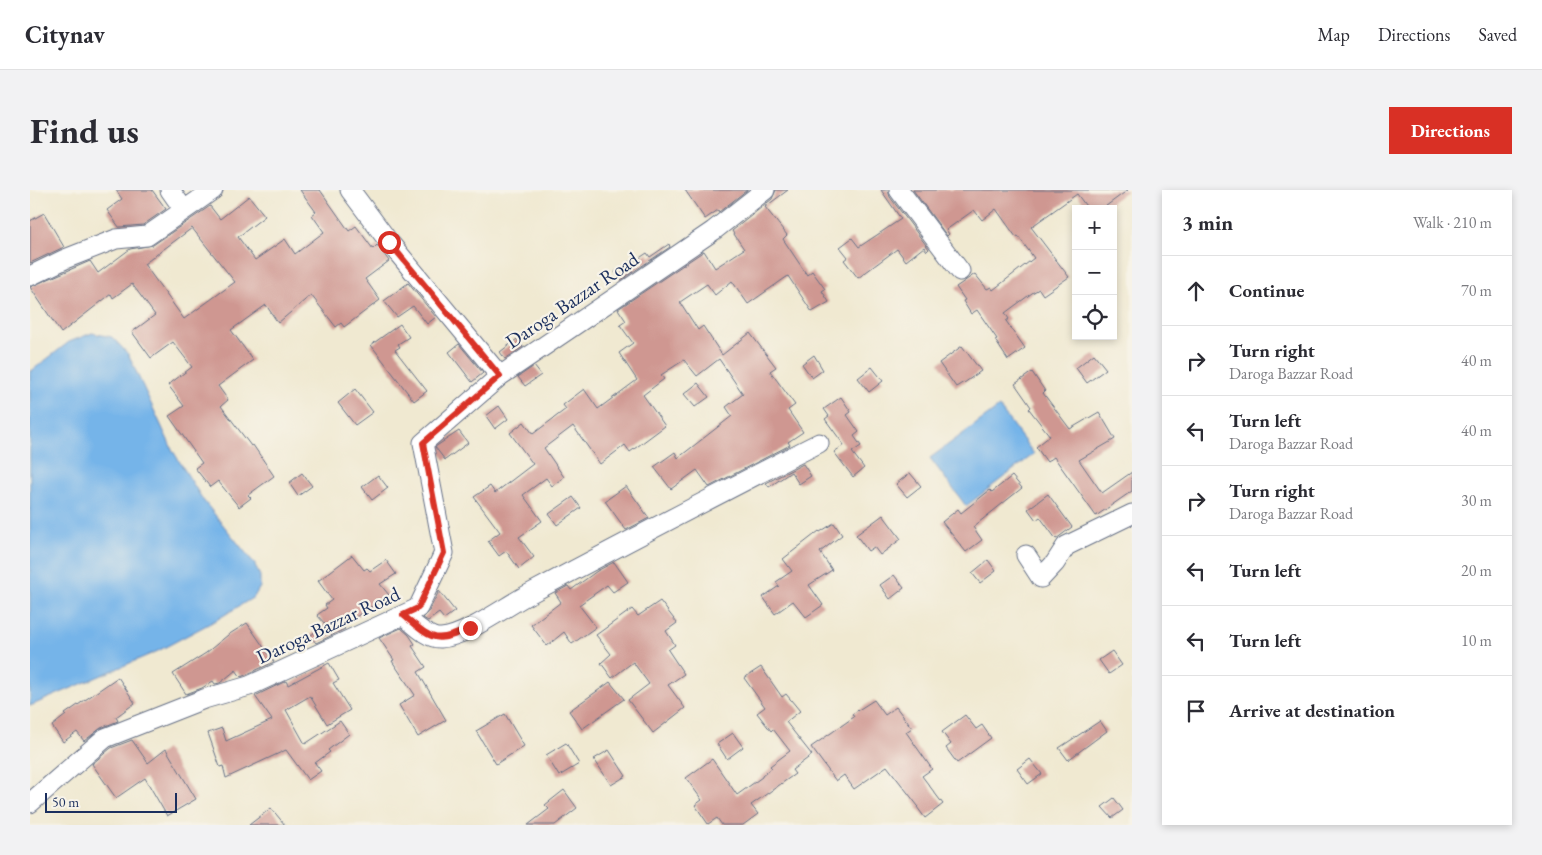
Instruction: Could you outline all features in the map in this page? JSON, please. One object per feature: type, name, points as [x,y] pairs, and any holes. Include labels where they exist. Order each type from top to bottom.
[{"type":"street","points":[[170,190],[184,210]]},
{"type":"street","points":[[30,276],[65,259],[116,239],[147,236],[214,190]]},
{"type":"street","points":[[350,190],[389,242],[500,376]]},
{"type":"street","name":"Daroga Bazzar Road","points":[[30,803],[105,738],[204,699],[249,686],[418,608],[444,553],[423,443],[500,376],[713,232],[765,190]]},
{"type":"street","points":[[899,190],[960,271]]},
{"type":"street","points":[[403,615],[424,632],[438,639],[451,637],[639,536],[819,443]]},
{"type":"street","points":[[1026,555],[1041,578],[1055,563],[1066,546],[1132,514]]},
{"type":"water","points":[[92,333],[112,337],[128,354],[173,451],[203,500],[254,563],[260,576],[260,587],[254,597],[218,619],[158,651],[30,706],[30,372],[69,342]]},
{"type":"water","points":[[999,407],[1034,454],[966,506],[930,458]]},
{"type":"building","points":[[116,190],[152,190],[166,209],[143,225],[119,227],[107,210],[122,199]]},
{"type":"building","points":[[300,190],[320,190],[349,231],[356,226],[373,249],[377,245],[389,261],[365,279],[380,300],[344,327],[341,323],[336,327],[311,295],[278,323],[266,305],[231,330],[253,360],[218,386],[228,400],[221,406],[251,446],[253,445],[274,476],[248,495],[251,498],[239,507],[218,481],[210,487],[195,468],[202,463],[169,416],[184,406],[168,385],[192,367],[173,342],[151,358],[132,332],[155,315],[132,284],[113,298],[111,294],[61,333],[30,287],[90,261],[98,273],[130,249],[153,245],[210,206],[220,219],[249,196],[265,216],[238,237],[255,260],[285,239],[295,254],[324,232],[312,215],[316,212]],"holes":[[[192,228],[235,282],[184,319],[144,264]]]},
{"type":"building","points":[[685,190],[747,190],[719,212],[718,210],[705,219]]},
{"type":"building","points":[[776,190],[788,190],[765,207],[787,235],[783,239],[807,275],[812,271],[825,289],[822,291],[829,302],[812,312],[788,276],[748,304],[732,281],[715,295],[707,284],[680,302],[698,330],[703,326],[722,355],[750,333],[776,367],[770,371],[795,405],[788,410],[803,432],[788,442],[790,445],[709,487],[697,470],[671,489],[654,467],[675,452],[678,458],[732,416],[726,407],[743,394],[719,359],[697,376],[684,360],[661,375],[664,379],[643,395],[665,426],[630,452],[625,445],[600,464],[573,426],[544,448],[564,477],[552,486],[546,478],[523,495],[542,521],[519,537],[534,557],[519,569],[506,551],[499,556],[488,541],[500,532],[474,497],[490,486],[495,493],[533,464],[510,433],[524,422],[533,434],[566,409],[563,405],[584,389],[598,409],[637,380],[619,353],[633,343],[620,325],[626,321],[618,309],[704,251],[715,268],[744,249],[732,231],[772,199]]},
{"type":"building","points":[[881,190],[888,190],[890,197],[929,249],[927,251],[924,247],[906,261],[897,249],[858,278],[844,260],[848,257],[840,247],[852,238],[859,247],[901,219]]},
{"type":"building","points":[[913,190],[1128,190],[1107,205],[1085,205],[1077,194],[1031,227],[1069,277],[1043,295],[1039,289],[1005,313],[1009,319],[1006,321],[1025,348],[1008,360],[995,340],[997,339],[977,310],[971,314],[963,301],[965,300],[956,287],[975,274],[987,289],[991,287],[993,290],[1034,258],[996,209],[982,220],[974,210],[946,230],[949,234],[947,236]]},
{"type":"building","points":[[44,213],[64,247],[30,263],[30,221]]},
{"type":"building","points":[[669,244],[670,247],[621,280],[615,272],[630,261],[632,263],[647,253],[650,257]]},
{"type":"building","points":[[408,283],[436,317],[427,324],[413,306],[397,317],[384,301]]},
{"type":"building","points":[[400,324],[409,337],[398,344],[400,347],[395,350],[427,391],[414,401],[371,345]]},
{"type":"building","points":[[517,339],[523,347],[505,359],[500,352]]},
{"type":"building","points":[[459,344],[483,373],[472,382],[449,352]]},
{"type":"building","points":[[962,346],[981,371],[956,387],[939,363]]},
{"type":"building","points":[[1094,354],[1106,369],[1087,383],[1076,368]]},
{"type":"building","points":[[814,355],[823,370],[812,378],[802,364]]},
{"type":"building","points":[[534,366],[541,375],[525,386],[518,377]]},
{"type":"building","points":[[872,367],[883,381],[869,392],[858,378]]},
{"type":"building","points":[[1032,372],[1045,391],[1043,393],[1070,429],[1099,412],[1115,439],[1079,460],[1102,493],[1132,472],[1132,491],[1096,516],[1054,457],[1047,462],[1036,447],[1050,436],[1029,409],[1031,407],[1015,384]]},
{"type":"building","points":[[698,383],[709,397],[695,407],[684,394]]},
{"type":"building","points":[[355,389],[373,412],[355,425],[338,403]]},
{"type":"building","points":[[841,397],[851,412],[847,415],[859,432],[854,436],[861,446],[852,452],[864,468],[853,477],[834,452],[844,445],[825,419],[829,416],[824,409]]},
{"type":"building","points":[[499,406],[508,419],[495,429],[486,416]]},
{"type":"building","points":[[459,431],[468,443],[445,460],[435,447]]},
{"type":"building","points":[[803,464],[811,476],[799,484],[791,472],[769,487],[766,483]]},
{"type":"building","points":[[302,473],[312,486],[298,496],[289,483]]},
{"type":"building","points":[[910,473],[921,486],[907,497],[896,484]]},
{"type":"building","points":[[378,475],[388,488],[372,500],[362,487]]},
{"type":"building","points":[[1012,476],[1022,488],[973,527],[982,540],[966,552],[942,522],[958,509],[961,513],[990,490],[992,492]]},
{"type":"building","points":[[626,486],[649,518],[626,530],[605,501]]},
{"type":"building","points":[[1048,494],[1072,527],[1056,539],[1040,517],[1036,520],[1028,509]]},
{"type":"building","points":[[573,497],[581,508],[557,525],[549,514]]},
{"type":"building","points":[[883,515],[901,539],[880,555],[874,547],[868,551],[856,535]]},
{"type":"building","points":[[834,523],[842,535],[820,552],[832,570],[809,585],[823,605],[806,617],[793,601],[775,614],[763,597],[779,586],[776,582],[792,571],[783,559],[819,531]]},
{"type":"building","points":[[352,555],[364,570],[367,568],[370,571],[386,560],[396,574],[380,584],[389,595],[342,626],[345,629],[316,643],[310,636],[325,624],[317,615],[327,608],[325,605],[332,600],[318,581]]},
{"type":"building","points":[[988,560],[996,571],[980,583],[972,573]]},
{"type":"building","points":[[614,562],[628,582],[613,592],[607,585],[579,605],[596,627],[572,644],[564,632],[547,646],[531,625],[561,602],[555,593],[568,586],[571,590],[597,571]]},
{"type":"building","points":[[894,575],[904,588],[890,599],[880,585]]},
{"type":"building","points":[[439,591],[455,611],[444,619],[439,613],[428,621],[423,618],[428,613]]},
{"type":"building","points":[[660,601],[677,623],[666,631],[675,645],[668,650],[684,674],[668,685],[685,708],[653,733],[628,700],[649,684],[633,662],[612,678],[601,663],[611,654],[596,635],[632,609],[638,616]]},
{"type":"building","points":[[247,623],[274,662],[241,677],[236,670],[220,683],[215,684],[213,681],[202,688],[186,694],[173,674]]},
{"type":"building","points":[[401,628],[415,644],[412,646],[426,667],[418,672],[446,720],[418,737],[399,705],[415,695],[379,638]]},
{"type":"building","points":[[1112,651],[1122,665],[1109,674],[1099,660]]},
{"type":"building","points":[[329,663],[339,680],[333,683],[350,710],[327,724],[310,696],[286,710],[305,744],[340,721],[349,734],[315,763],[321,771],[308,780],[286,750],[226,778],[223,766],[220,767],[208,733],[222,728],[226,741],[272,720],[255,696],[286,681],[288,685]]},
{"type":"building","points":[[761,667],[782,697],[786,694],[800,711],[786,722],[812,755],[792,770],[795,774],[751,805],[758,814],[743,825],[722,825],[717,818],[708,824],[695,805],[702,800],[686,778],[712,759],[737,795],[762,777],[772,768],[770,766],[790,751],[773,729],[771,731],[757,713],[765,707],[744,678]]},
{"type":"building","points":[[118,677],[135,703],[116,717],[118,721],[101,728],[84,741],[77,732],[63,742],[52,726],[65,714]]},
{"type":"building","points":[[610,682],[624,699],[582,729],[569,711]]},
{"type":"building","points":[[874,700],[885,715],[896,707],[912,728],[906,732],[932,769],[922,776],[943,804],[925,818],[887,766],[854,789],[844,775],[836,781],[811,747],[854,717],[852,714]]},
{"type":"building","points":[[505,714],[524,746],[496,764],[476,731]]},
{"type":"building","points":[[965,715],[976,729],[982,725],[991,738],[957,763],[946,748],[951,744],[942,732]]},
{"type":"building","points":[[1100,721],[1107,731],[1068,760],[1059,748]]},
{"type":"building","points":[[733,733],[743,747],[727,759],[717,744]]},
{"type":"building","points":[[132,740],[148,763],[166,749],[196,799],[167,816],[145,778],[116,798],[92,764],[111,748]]},
{"type":"building","points":[[566,743],[579,764],[559,776],[546,755]]},
{"type":"building","points":[[609,750],[626,776],[611,785],[594,759]]},
{"type":"building","points":[[1030,759],[1042,774],[1028,784],[1017,769]]},
{"type":"building","points":[[564,790],[577,808],[555,825],[528,825],[549,809],[545,805]]},
{"type":"building","points":[[1114,798],[1123,810],[1112,818],[1102,807]]},
{"type":"building","points":[[271,808],[285,825],[249,825]]},
{"type":"route","points":[[389,242],[500,376],[423,443],[444,553],[418,608],[403,615],[424,632],[438,639],[451,637],[470,628]]}]
